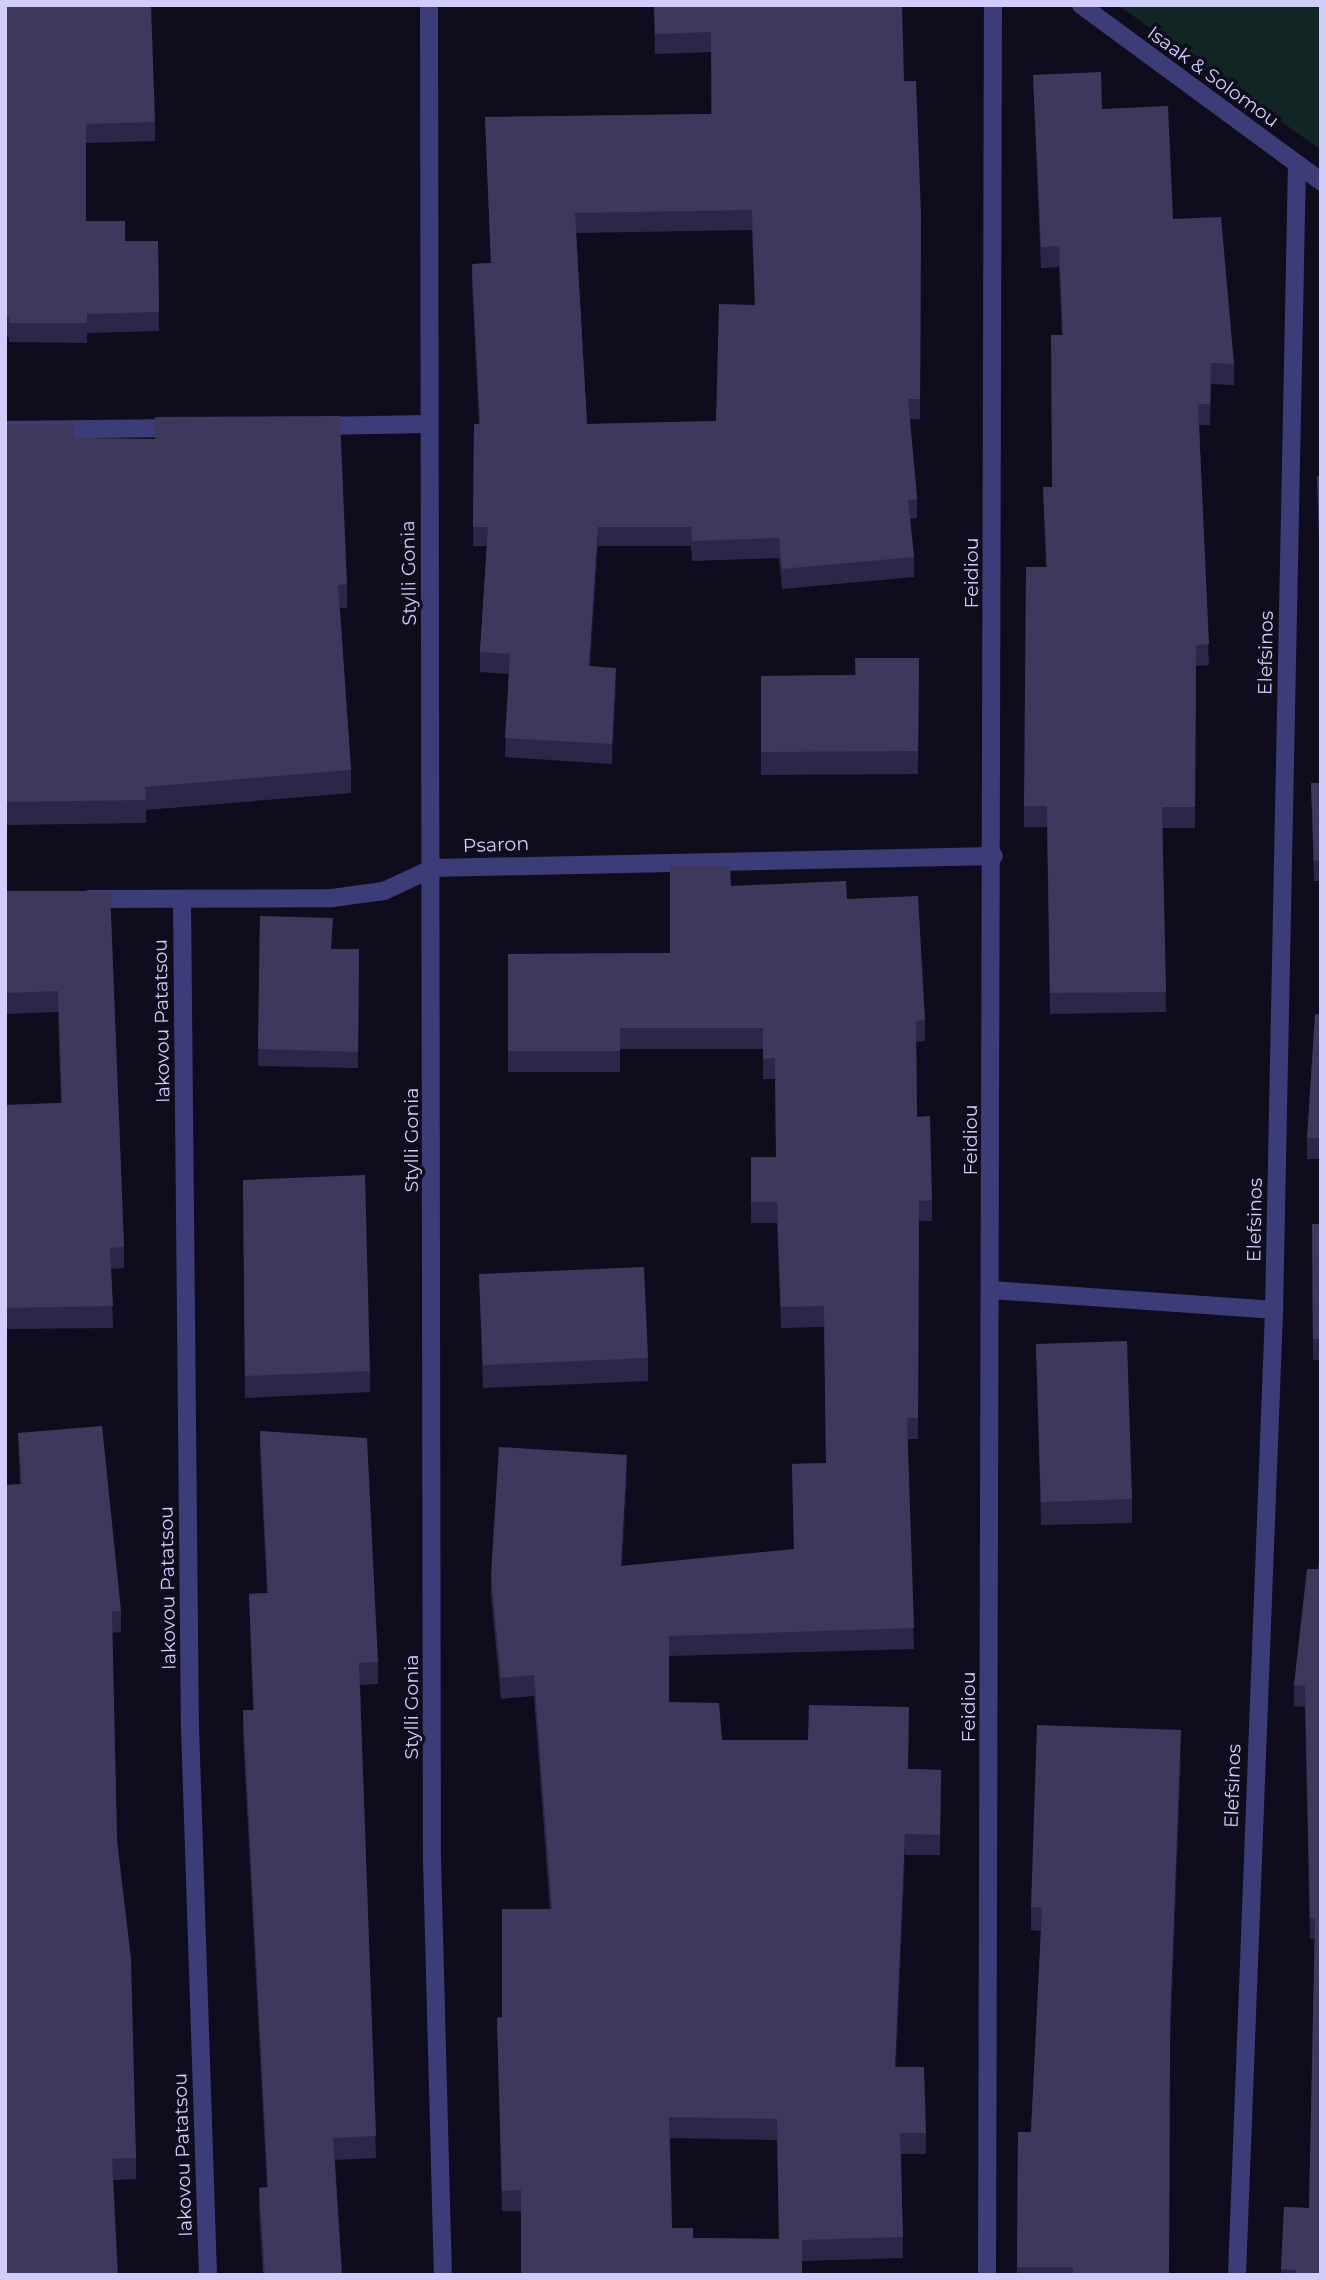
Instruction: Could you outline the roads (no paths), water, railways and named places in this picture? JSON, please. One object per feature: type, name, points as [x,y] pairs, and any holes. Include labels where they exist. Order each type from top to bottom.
[{"type":"street","name":"Stylli Gonia","points":[[429,5],[428,424],[433,868],[432,1859],[443,2275]]},
{"type":"street","name":"Feidiou","points":[[987,2275],[993,856],[993,5]]},
{"type":"street","name":"Isaak & Solomou","points":[[1081,5],[1321,181]]},
{"type":"street","name":"Elefsinos","points":[[1237,2275],[1274,1310],[1297,165]]},
{"type":"street","points":[[292,426],[428,424]]},
{"type":"street","points":[[5,430],[196,427]]},
{"type":"street","name":"Psaron","points":[[73,899],[182,901],[332,898],[384,891],[433,868],[993,856]]},
{"type":"street","name":"Iakovou Patatsou","points":[[182,901],[190,1727],[208,2275]]},
{"type":"street","points":[[991,1290],[1274,1310]]}]
